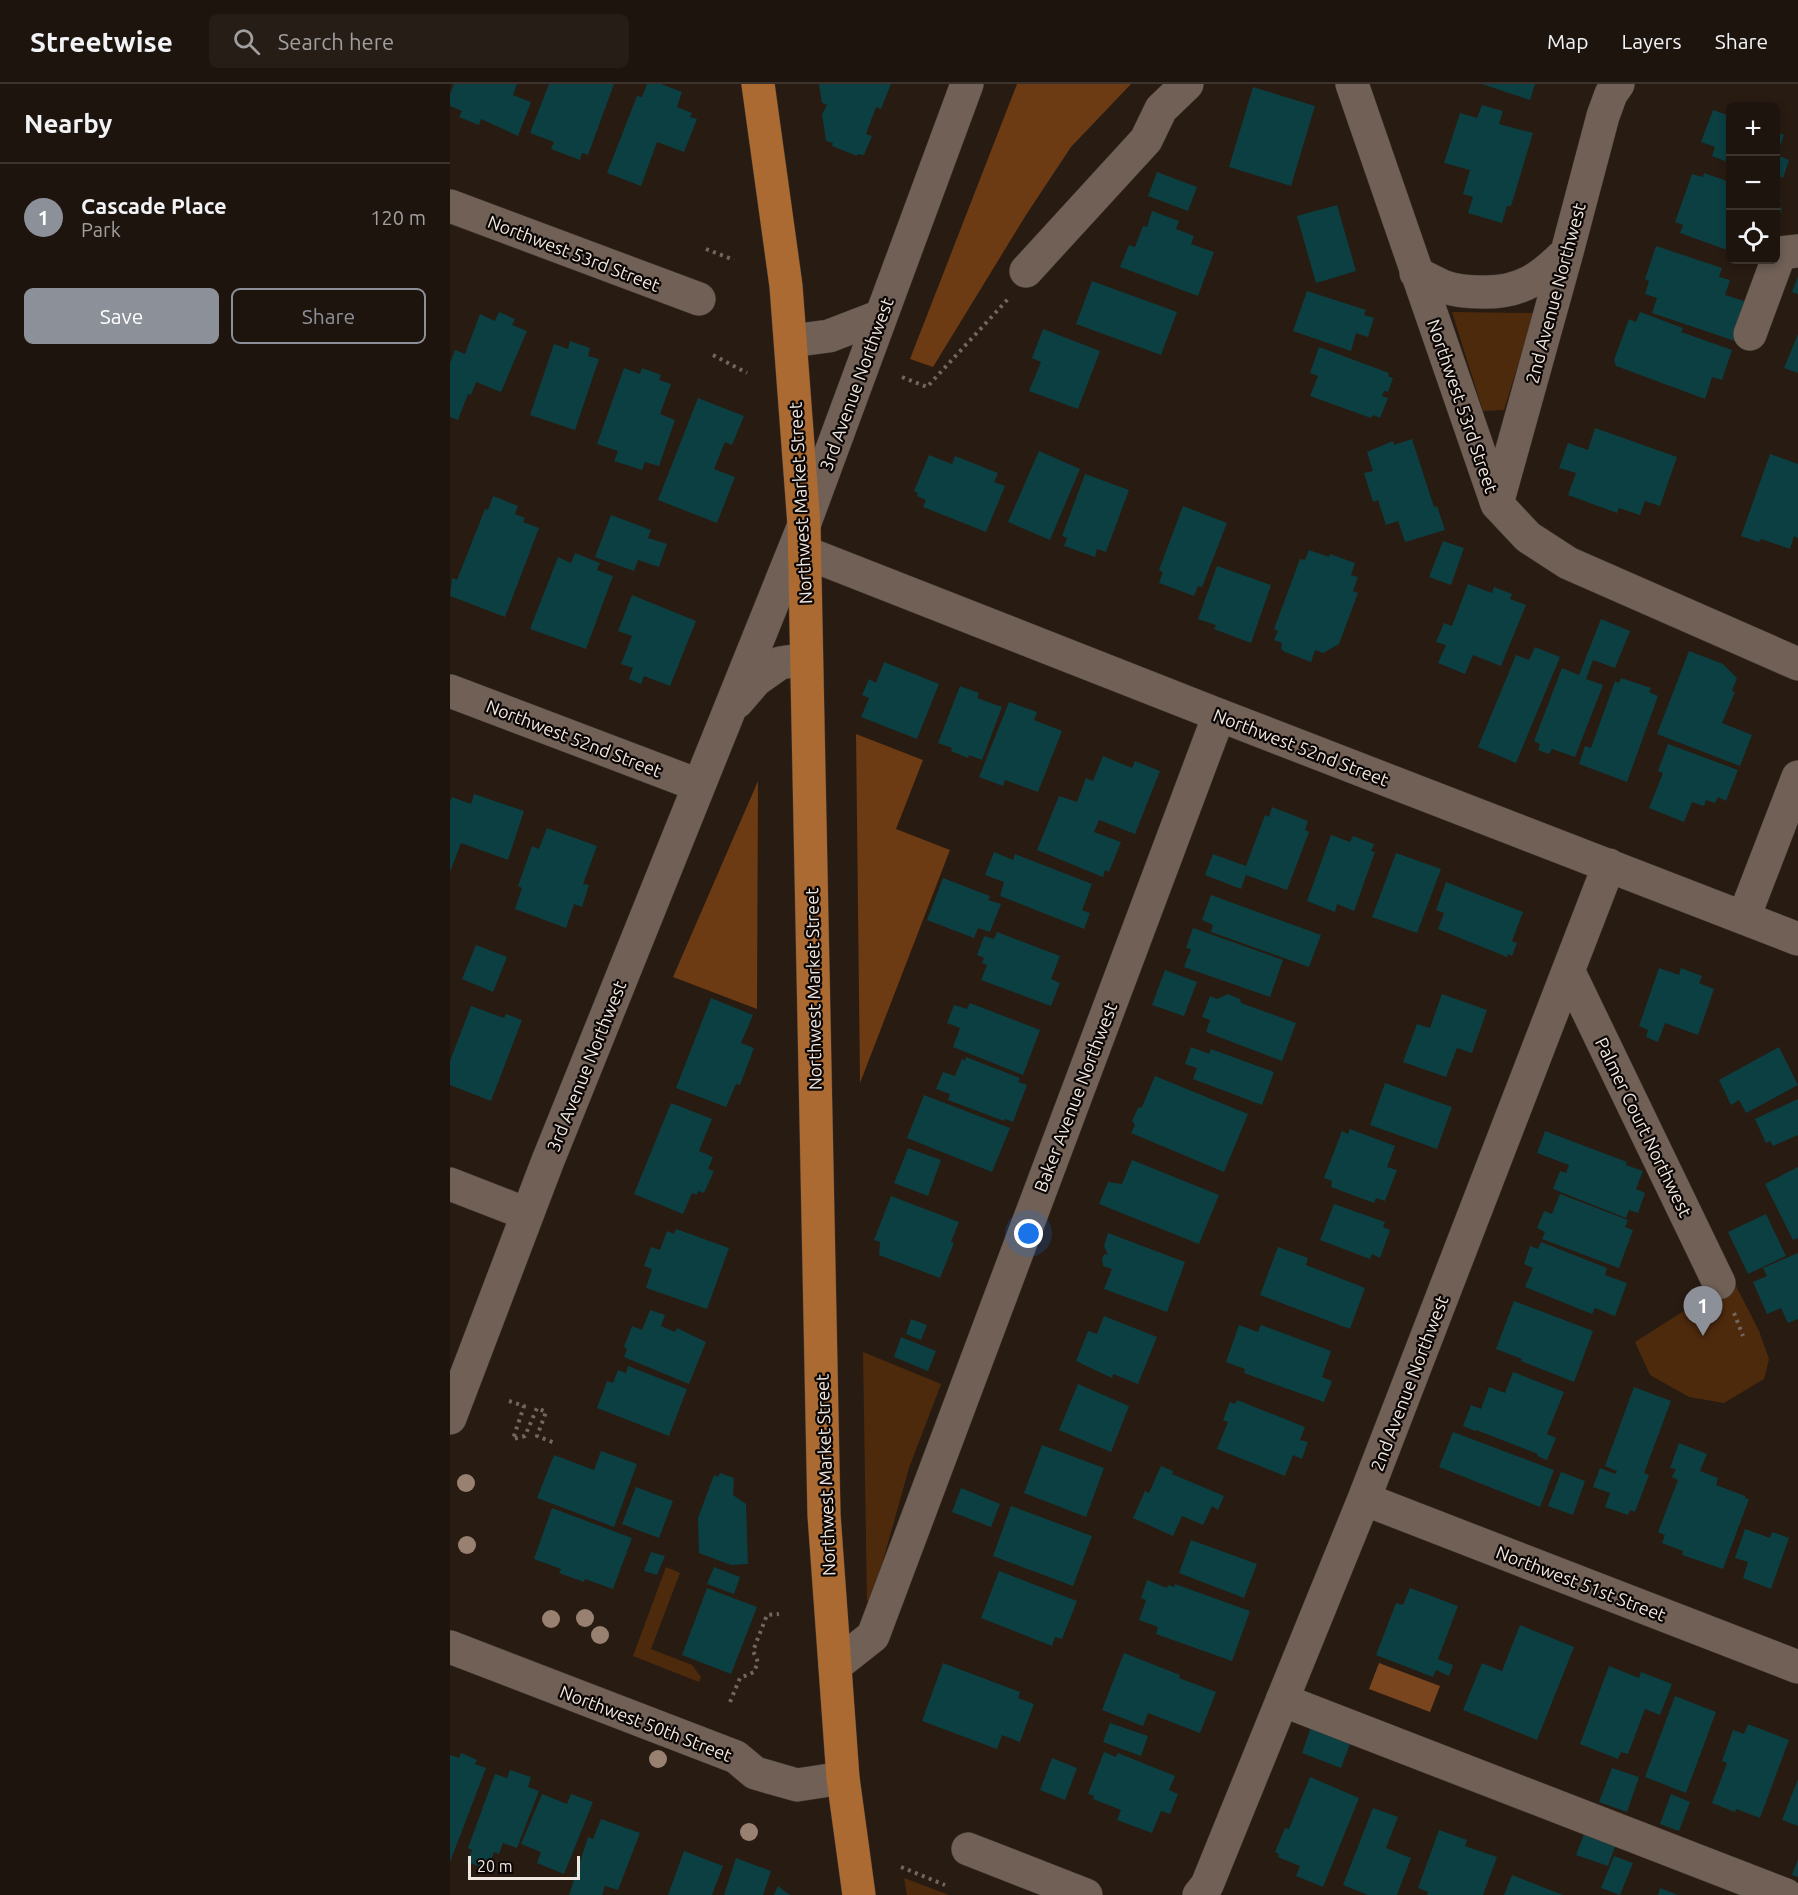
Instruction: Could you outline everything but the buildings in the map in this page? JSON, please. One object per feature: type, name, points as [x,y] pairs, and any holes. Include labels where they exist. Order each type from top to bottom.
[{"type":"main road","name":"Northwest Market Street","points":[[758,84],[784,266],[804,539],[824,1515],[843,1778],[859,1895]]},
{"type":"street","name":"3rd Avenue Northwest","points":[[450,1418],[527,1214],[726,715],[804,539],[881,316],[967,84]]},
{"type":"street","points":[[1018,284],[1146,140],[1161,109],[1187,84]]},
{"type":"street","name":"Northwest 53rd Street","points":[[1352,84],[1497,504],[1528,537],[1568,563],[1798,664]]},
{"type":"street","name":"2nd Avenue Northwest","points":[[1497,504],[1568,252],[1603,116],[1611,94],[1618,84]]},
{"type":"street","name":"Northwest 53rd Street","points":[[450,206],[699,299]]},
{"type":"street","points":[[1750,334],[1780,253],[1798,251]]},
{"type":"street","points":[[1416,273],[1447,288],[1473,292],[1500,292],[1527,285],[1547,272],[1568,252]]},
{"type":"street","points":[[790,341],[829,336],[881,316]]},
{"type":"street","name":"Northwest 52nd Street","points":[[804,539],[1219,716],[1798,939]]},
{"type":"street","name":"3rd Avenue Northwest","points":[[726,715],[756,680],[780,663],[806,659]]},
{"type":"street","name":"Northwest 52nd Street","points":[[450,691],[698,785]]},
{"type":"street","name":"Baker Avenue Northwest","points":[[835,1666],[873,1636],[1219,716]]},
{"type":"street","points":[[1744,917],[1798,777]]},
{"type":"street","name":"2nd Avenue Northwest","points":[[1199,1895],[1207,1885],[1364,1499],[1609,866]]},
{"type":"street","name":"Palmer Court Northwest","points":[[1569,972],[1719,1283]]},
{"type":"street","points":[[450,1184],[527,1214]]},
{"type":"street","name":"Northwest 51st Street","points":[[1364,1499],[1798,1667]]},
{"type":"street","name":"Northwest 50th Street","points":[[450,1647],[736,1757],[755,1773],[797,1785],[843,1778]]},
{"type":"street","points":[[1282,1700],[1786,1895]]},
{"type":"street","points":[[968,1849],[1086,1895]]},
{"type":"path","points":[[706,249],[734,260]]},
{"type":"path","points":[[902,377],[927,387],[1018,284]]},
{"type":"path","points":[[713,355],[747,373]]},
{"type":"path","points":[[509,1401],[524,1406],[513,1439],[525,1436],[537,1408],[546,1412],[537,1436],[555,1443]]},
{"type":"path","points":[[730,1702],[740,1678],[754,1672],[758,1662],[753,1650],[767,1615],[779,1614]]},
{"type":"path","points":[[901,1867],[945,1885]]},
{"type":"shaded area","points":[[1017,84],[1131,84],[1071,147],[1026,215],[933,367],[910,359]]},
{"type":"shaded area","points":[[1452,312],[1534,313],[1504,410],[1483,411]]},
{"type":"shaded area","points":[[856,734],[923,760],[896,829],[950,850],[860,1083]]},
{"type":"shaded area","points":[[758,781],[757,1009],[673,977]]},
{"type":"shaded area","points":[[1733,1280],[1759,1331],[1769,1359],[1764,1379],[1724,1403],[1689,1397],[1650,1375],[1635,1342]]},
{"type":"shaded area","points":[[863,1352],[941,1384],[909,1468],[872,1600],[867,1601]]},
{"type":"shaded area","points":[[666,1567],[680,1573],[651,1649],[692,1665],[701,1677],[699,1682],[633,1656]]},
{"type":"shaded area","points":[[1379,1663],[1440,1686],[1430,1712],[1369,1689]]},
{"type":"shaded area","points":[[904,1878],[949,1895],[907,1895]]},
{"type":"place","name":"Cascade Place","points":[[1703,1336]]}]
